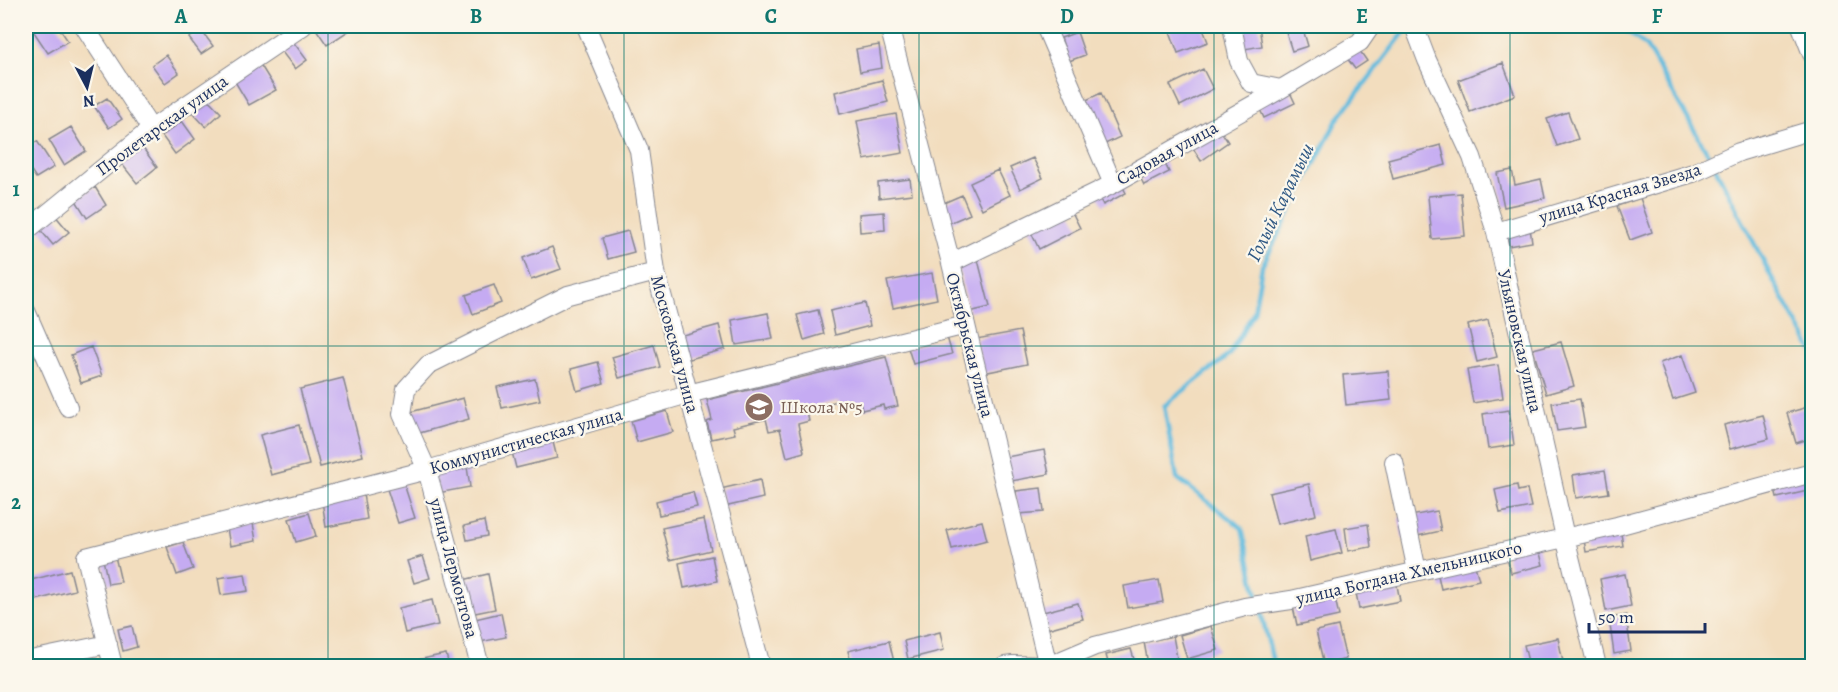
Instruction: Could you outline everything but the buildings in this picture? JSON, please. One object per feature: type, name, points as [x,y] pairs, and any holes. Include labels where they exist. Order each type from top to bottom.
[{"type":"street","points":[[84,26],[150,129]]},
{"type":"street","name":"Пролетарская улица","points":[[26,231],[150,129],[303,26]]},
{"type":"street","name":"Московская улица","points":[[586,26],[639,150],[656,272],[761,666]]},
{"type":"street","name":"Октябрьская улица","points":[[889,26],[951,263],[1048,666]]},
{"type":"street","points":[[1045,26],[1113,184]]},
{"type":"street","points":[[1232,26],[1239,61],[1251,83],[1281,89]]},
{"type":"street","name":"Садовая улица","points":[[951,263],[1113,184],[1360,42],[1371,26]]},
{"type":"street","name":"Ульяновская улица","points":[[1414,26],[1427,60],[1472,157],[1496,232],[1596,666]]},
{"type":"street","points":[[1801,26],[1812,54]]},
{"type":"street","name":"улица Красная Звезда","points":[[1496,232],[1694,173],[1739,152],[1812,130]]},
{"type":"street","name":"улица Лермонтова","points":[[480,666],[427,470],[402,414],[406,390],[428,365],[568,295],[656,272]]},
{"type":"street","points":[[26,311],[68,408]]},
{"type":"street","name":"Коммунистическая улица","points":[[108,644],[86,557],[427,470],[688,394],[966,325]]},
{"type":"street","points":[[1394,462],[1417,571]]},
{"type":"street","name":"улица Богдана Хмельницкого","points":[[1005,666],[1048,666],[1095,646],[1245,607],[1291,600],[1617,526],[1812,473]]},
{"type":"street","points":[[26,661],[108,644],[113,666]]},
{"type":"waterway","name":"Голый Карамыш","points":[[1258,599],[1242,528],[1177,478],[1164,406],[1229,355],[1254,312],[1262,266],[1337,120],[1409,26]]},
{"type":"waterway","name":"Голый Карамыш","points":[[1621,26],[1646,46],[1711,159]]},
{"type":"waterway","name":"Голый Карамыш","points":[[1715,167],[1812,350]]},
{"type":"waterway","name":"Голый Карамыш","points":[[1260,608],[1274,666]]},
{"type":"place","name":"Школа №5","points":[[759,407]]}]
